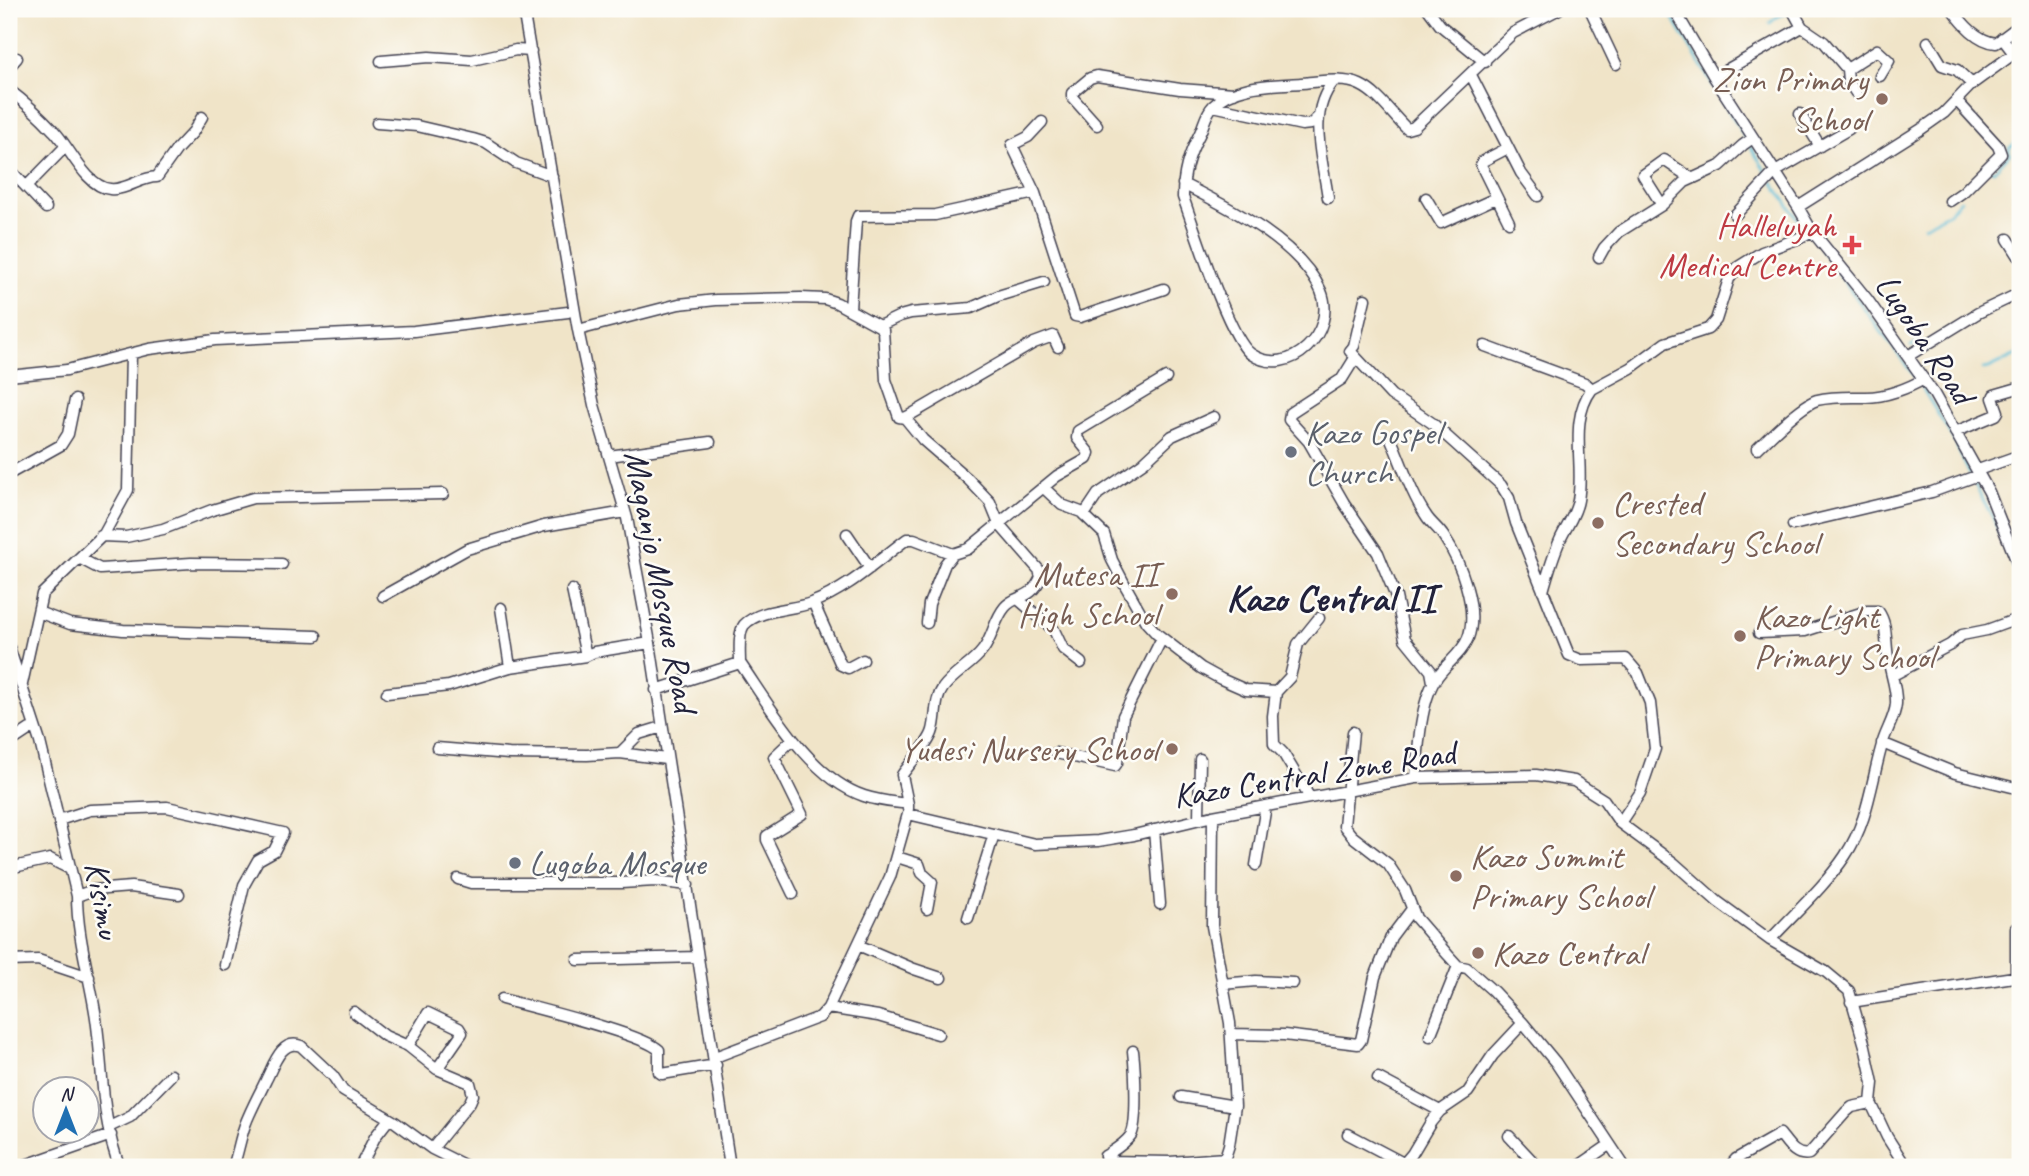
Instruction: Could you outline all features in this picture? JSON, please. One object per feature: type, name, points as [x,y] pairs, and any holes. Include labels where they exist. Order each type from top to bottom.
[{"type":"street","name":"Maganjo Mosque Road","points":[[523,9],[578,330],[594,405],[625,512],[650,643],[730,1167]]},
{"type":"street","points":[[1428,9],[1440,25],[1485,62]]},
{"type":"street","points":[[1183,184],[1227,205],[1266,232],[1309,273],[1322,293],[1324,317],[1320,332],[1312,344],[1288,359],[1270,361],[1251,354],[1241,344],[1230,324],[1183,197],[1183,184],[1188,159],[1213,106],[1234,93],[1263,85],[1334,82],[1359,84],[1380,100],[1407,129],[1421,123],[1519,29],[1559,9]]},
{"type":"street","points":[[1590,9],[1616,64]]},
{"type":"street","name":"Lugoba Road","points":[[1674,9],[1812,231],[1924,380],[1989,492],[2020,570]]},
{"type":"street","points":[[1793,9],[1802,27],[1824,42],[1847,69],[1848,82],[1856,93]]},
{"type":"street","points":[[1952,9],[1960,20],[1986,42],[1996,43],[2020,25]]},
{"type":"street","points":[[1714,76],[1802,27]]},
{"type":"street","points":[[1798,207],[1920,130],[1957,101],[1972,85],[2012,55],[2003,38]]},
{"type":"street","points":[[1928,42],[1942,65],[1957,70],[1972,85]]},
{"type":"street","points":[[381,61],[429,57],[472,60],[516,50],[531,51]]},
{"type":"street","points":[[1847,69],[1877,50],[1889,61],[1880,76]]},
{"type":"street","points":[[9,67],[17,58]]},
{"type":"street","points":[[1471,75],[1521,173],[1538,196]]},
{"type":"street","points":[[1097,125],[1072,97],[1072,93],[1090,78],[1097,76],[1180,89],[1234,93]]},
{"type":"street","points":[[1328,198],[1317,118],[1325,94],[1334,82]]},
{"type":"street","points":[[9,90],[56,132],[92,179],[106,188],[122,188],[144,178],[157,177],[202,117]]},
{"type":"street","points":[[1950,201],[1963,192],[2001,154],[1998,146],[1957,101]]},
{"type":"street","points":[[1213,106],[1302,125],[1311,124],[1317,118]]},
{"type":"street","points":[[1800,114],[1820,146]]},
{"type":"street","points":[[1042,122],[1028,137],[1012,145],[1035,193],[1075,316],[1080,317],[1164,289]]},
{"type":"street","points":[[377,123],[418,125],[473,138],[486,143],[516,163],[552,176]]},
{"type":"street","points":[[1735,215],[1775,172],[1849,129]]},
{"type":"street","points":[[1599,257],[1619,232],[1662,205],[1678,187],[1691,178],[1720,166],[1753,138]]},
{"type":"street","points":[[26,187],[65,147]]},
{"type":"street","points":[[1508,148],[1481,163],[1509,222]]},
{"type":"street","points":[[1662,205],[1643,175],[1664,160],[1691,178]]},
{"type":"street","points":[[13,173],[46,208]]},
{"type":"street","points":[[850,309],[858,216],[935,215],[1035,193]]},
{"type":"street","points":[[1426,198],[1441,223],[1496,198]]},
{"type":"street","points":[[1543,591],[1578,501],[1577,453],[1582,412],[1592,388],[1623,373],[1665,343],[1708,329],[1716,320],[1729,279],[1738,267],[1752,257],[1812,231]]},
{"type":"street","points":[[2008,239],[2020,258]]},
{"type":"street","points":[[879,326],[911,313],[971,308],[998,296],[1044,282]]},
{"type":"street","points":[[1908,356],[1978,313],[2020,293]]},
{"type":"street","points":[[578,330],[646,311],[716,300],[825,299],[850,309],[879,326],[884,337],[884,361],[889,388],[899,417],[905,418],[1034,343],[1053,336],[1058,347]]},
{"type":"street","points":[[1365,299],[1350,351],[1391,395],[1432,423],[1501,485],[1509,498],[1516,523],[1572,658],[1626,659],[1638,673],[1650,703],[1655,749],[1640,793],[1620,823]]},
{"type":"street","points":[[9,376],[67,370],[131,354],[215,340],[414,331],[568,312]]},
{"type":"street","points":[[1485,346],[1592,388]]},
{"type":"street","points":[[23,691],[22,678],[32,646],[41,594],[100,536],[128,490],[131,354]]},
{"type":"street","points":[[1356,358],[1342,379],[1290,413],[1289,420],[1309,442],[1344,503],[1378,553],[1396,597],[1405,639],[1431,671],[1433,682]]},
{"type":"street","points":[[927,623],[929,604],[945,564],[953,554],[968,549],[1057,476],[1088,457],[1077,438],[1078,431],[1166,378]]},
{"type":"street","points":[[1757,449],[1813,401],[1852,396],[1868,397],[1912,386],[1924,380]]},
{"type":"street","points":[[1955,432],[1996,415],[1998,412],[1994,395],[2018,388]]},
{"type":"street","points":[[9,474],[61,445],[68,434],[75,400]]},
{"type":"street","points":[[1084,515],[1098,494],[1143,463],[1172,436],[1214,417]]},
{"type":"street","points":[[502,999],[605,1027],[652,1044],[659,1049],[657,1066],[662,1074],[715,1061],[820,1017],[828,1008],[890,877],[908,809],[902,775],[933,733],[941,691],[982,651],[993,633],[996,620],[1007,604],[1027,595],[1041,577],[1039,570],[999,524],[990,502],[923,440],[905,418]]},
{"type":"street","points":[[1391,439],[1426,516],[1443,535],[1455,557],[1468,592],[1471,614],[1467,640],[1433,682],[1426,703],[1416,778]]},
{"type":"street","points":[[609,456],[710,442]]},
{"type":"street","points":[[1793,525],[1932,492],[2020,455]]},
{"type":"street","points":[[1044,488],[1062,505],[1084,515],[1104,534],[1112,560],[1130,594],[1146,622],[1162,638],[1221,680],[1247,690],[1276,692]]},
{"type":"street","points":[[100,536],[125,537],[163,529],[253,498],[443,494]]},
{"type":"street","points":[[383,596],[467,550],[544,526],[625,512]]},
{"type":"street","points":[[847,534],[870,568]]},
{"type":"street","points":[[656,690],[740,663],[741,630],[750,621],[813,602],[854,581],[910,538],[953,554]]},
{"type":"street","points":[[79,558],[100,569],[191,564],[282,564]]},
{"type":"street","points":[[572,590],[586,656]]},
{"type":"street","points":[[1019,600],[1055,630],[1063,649],[1081,663]]},
{"type":"street","points":[[813,602],[841,665],[848,668],[863,660]]},
{"type":"street","points":[[501,608],[510,667]]},
{"type":"street","points":[[1759,633],[1805,631],[1867,611],[1878,611],[1883,617],[1896,706],[1882,743],[1864,820],[1856,839],[1833,871],[1770,940]]},
{"type":"street","points":[[38,612],[70,624],[123,630],[316,636]]},
{"type":"street","points":[[1310,797],[1283,753],[1274,744],[1273,716],[1276,692],[1290,677],[1298,644],[1319,618]]},
{"type":"street","points":[[1893,675],[1950,645],[1962,635],[1987,630],[2020,618]]},
{"type":"street","points":[[1056,753],[1115,766],[1123,716],[1162,638]]},
{"type":"street","points":[[387,693],[449,686],[510,667],[650,643]]},
{"type":"street","name":"Kisimu","points":[[9,647],[40,742],[77,896],[77,920],[89,977],[110,1131],[120,1167]]},
{"type":"street","name":"Kazo Central Zone Road","points":[[740,663],[793,739],[828,778],[862,795],[1035,844],[1098,841],[1199,818],[1416,778],[1509,775],[1561,777],[1585,786],[1604,800],[1620,823],[1674,863],[1718,902],[1770,940],[1826,972],[1849,991],[1873,1083],[1871,1103],[1887,1137],[1906,1167]]},
{"type":"street","points":[[620,753],[639,734],[662,727]]},
{"type":"street","points":[[9,743],[34,729]]},
{"type":"street","points":[[1353,732],[1344,826],[1352,836],[1388,864],[1405,890],[1416,918],[1426,930],[1458,965],[1467,968],[1523,1023],[1556,1063],[1625,1167]]},
{"type":"street","points":[[793,739],[775,757],[802,814],[767,836],[793,894]]},
{"type":"street","points":[[1882,743],[1963,776],[2020,789]]},
{"type":"street","points":[[436,748],[509,754],[620,753],[666,759]]},
{"type":"street","points":[[1199,818],[1200,759]]},
{"type":"street","points":[[1256,865],[1266,806]]},
{"type":"street","points":[[59,820],[90,810],[167,807],[283,833],[274,851],[258,860],[244,886],[225,965]]},
{"type":"street","points":[[1133,1052],[1136,1081],[1134,1126],[1131,1135],[1117,1150],[1105,1156],[1107,1161],[1223,1163],[1235,1106],[1231,1034],[1212,926],[1213,816]]},
{"type":"street","points":[[1154,830],[1160,904]]},
{"type":"street","points":[[968,918],[994,834]]},
{"type":"street","points":[[897,857],[919,864],[922,873],[932,881],[927,909]]},
{"type":"street","points":[[9,867],[50,859],[70,869]]},
{"type":"street","points":[[458,879],[471,884],[655,881],[688,885]]},
{"type":"street","points":[[77,896],[93,890],[131,887],[179,894]]},
{"type":"street","points":[[1231,1034],[1284,1035],[1358,1044],[1374,977],[1391,937],[1412,909]]},
{"type":"street","points":[[1851,1002],[2018,976],[2016,928]]},
{"type":"street","points":[[858,945],[914,970],[942,978]]},
{"type":"street","points":[[579,960],[698,957]]},
{"type":"street","points":[[9,961],[38,960],[89,977]]},
{"type":"street","points":[[1430,1035],[1458,965]]},
{"type":"street","points":[[1222,984],[1256,981],[1293,983]]},
{"type":"street","points":[[828,1008],[878,1016],[938,1034]]},
{"type":"street","points":[[354,1012],[385,1035],[408,1046],[437,1069],[470,1083],[474,1095],[432,1149]]},
{"type":"street","points":[[408,1046],[428,1013],[459,1028],[462,1033],[437,1069]]},
{"type":"street","points":[[1348,1133],[1403,1166],[1440,1111],[1468,1092],[1493,1055],[1523,1023]]},
{"type":"street","points":[[233,1167],[256,1097],[278,1055],[290,1045],[301,1046],[333,1076],[343,1091],[432,1149],[468,1167]]},
{"type":"street","points":[[20,1167],[110,1131],[130,1117],[172,1075]]},
{"type":"street","points":[[1378,1078],[1440,1111]]},
{"type":"street","points":[[1181,1097],[1235,1106]]},
{"type":"street","points":[[1728,1167],[1736,1159],[1780,1134],[1796,1153],[1809,1154],[1846,1112],[1853,1107],[1871,1103]]},
{"type":"street","points":[[360,1167],[375,1137],[389,1119]]},
{"type":"street","points":[[1508,1136],[1538,1167]]},
{"type":"street","points":[[1577,1167],[1609,1145]]},
{"type":"waterway","points":[[1667,9],[1745,138]]},
{"type":"waterway","points":[[1770,23],[1789,12]]},
{"type":"waterway","points":[[1991,170],[1994,171],[2010,154],[2009,148],[2020,140]]},
{"type":"waterway","points":[[1748,143],[1767,173]]},
{"type":"waterway","points":[[1773,182],[1806,231]]},
{"type":"waterway","points":[[1924,226],[1947,214],[1961,200]]},
{"type":"waterway","points":[[1821,250],[1917,380]]},
{"type":"waterway","points":[[1911,346],[1921,342]]},
{"type":"waterway","points":[[1983,369],[2020,353]]},
{"type":"waterway","points":[[1921,386],[1952,437],[1970,475]]},
{"type":"waterway","points":[[1973,481],[1993,518],[2009,557]]},
{"type":"waterway","points":[[2012,563],[2020,586]]},
{"type":"place","name":"Zion Primary School","points":[[1882,99]]},
{"type":"place","name":"Halleluyah Medical Centre","points":[[1852,245]]},
{"type":"place","name":"Kazo Gospel Church","points":[[1291,452]]},
{"type":"place","name":"Crested Secondary School","points":[[1598,523]]},
{"type":"place","name":"Mutesa II High School","points":[[1172,594]]},
{"type":"place","name":"Kazo Light Primary School","points":[[1740,636]]},
{"type":"place","name":"Yudesi Nursery School","points":[[1172,749]]},
{"type":"place","name":"Lugoba Mosque","points":[[515,863]]},
{"type":"place","name":"Kazo Summit Primary School","points":[[1456,876]]},
{"type":"place","name":"Kazo Central","points":[[1478,953]]},
{"type":"district","name":"Kazo Central II","points":[[1331,598]]}]
